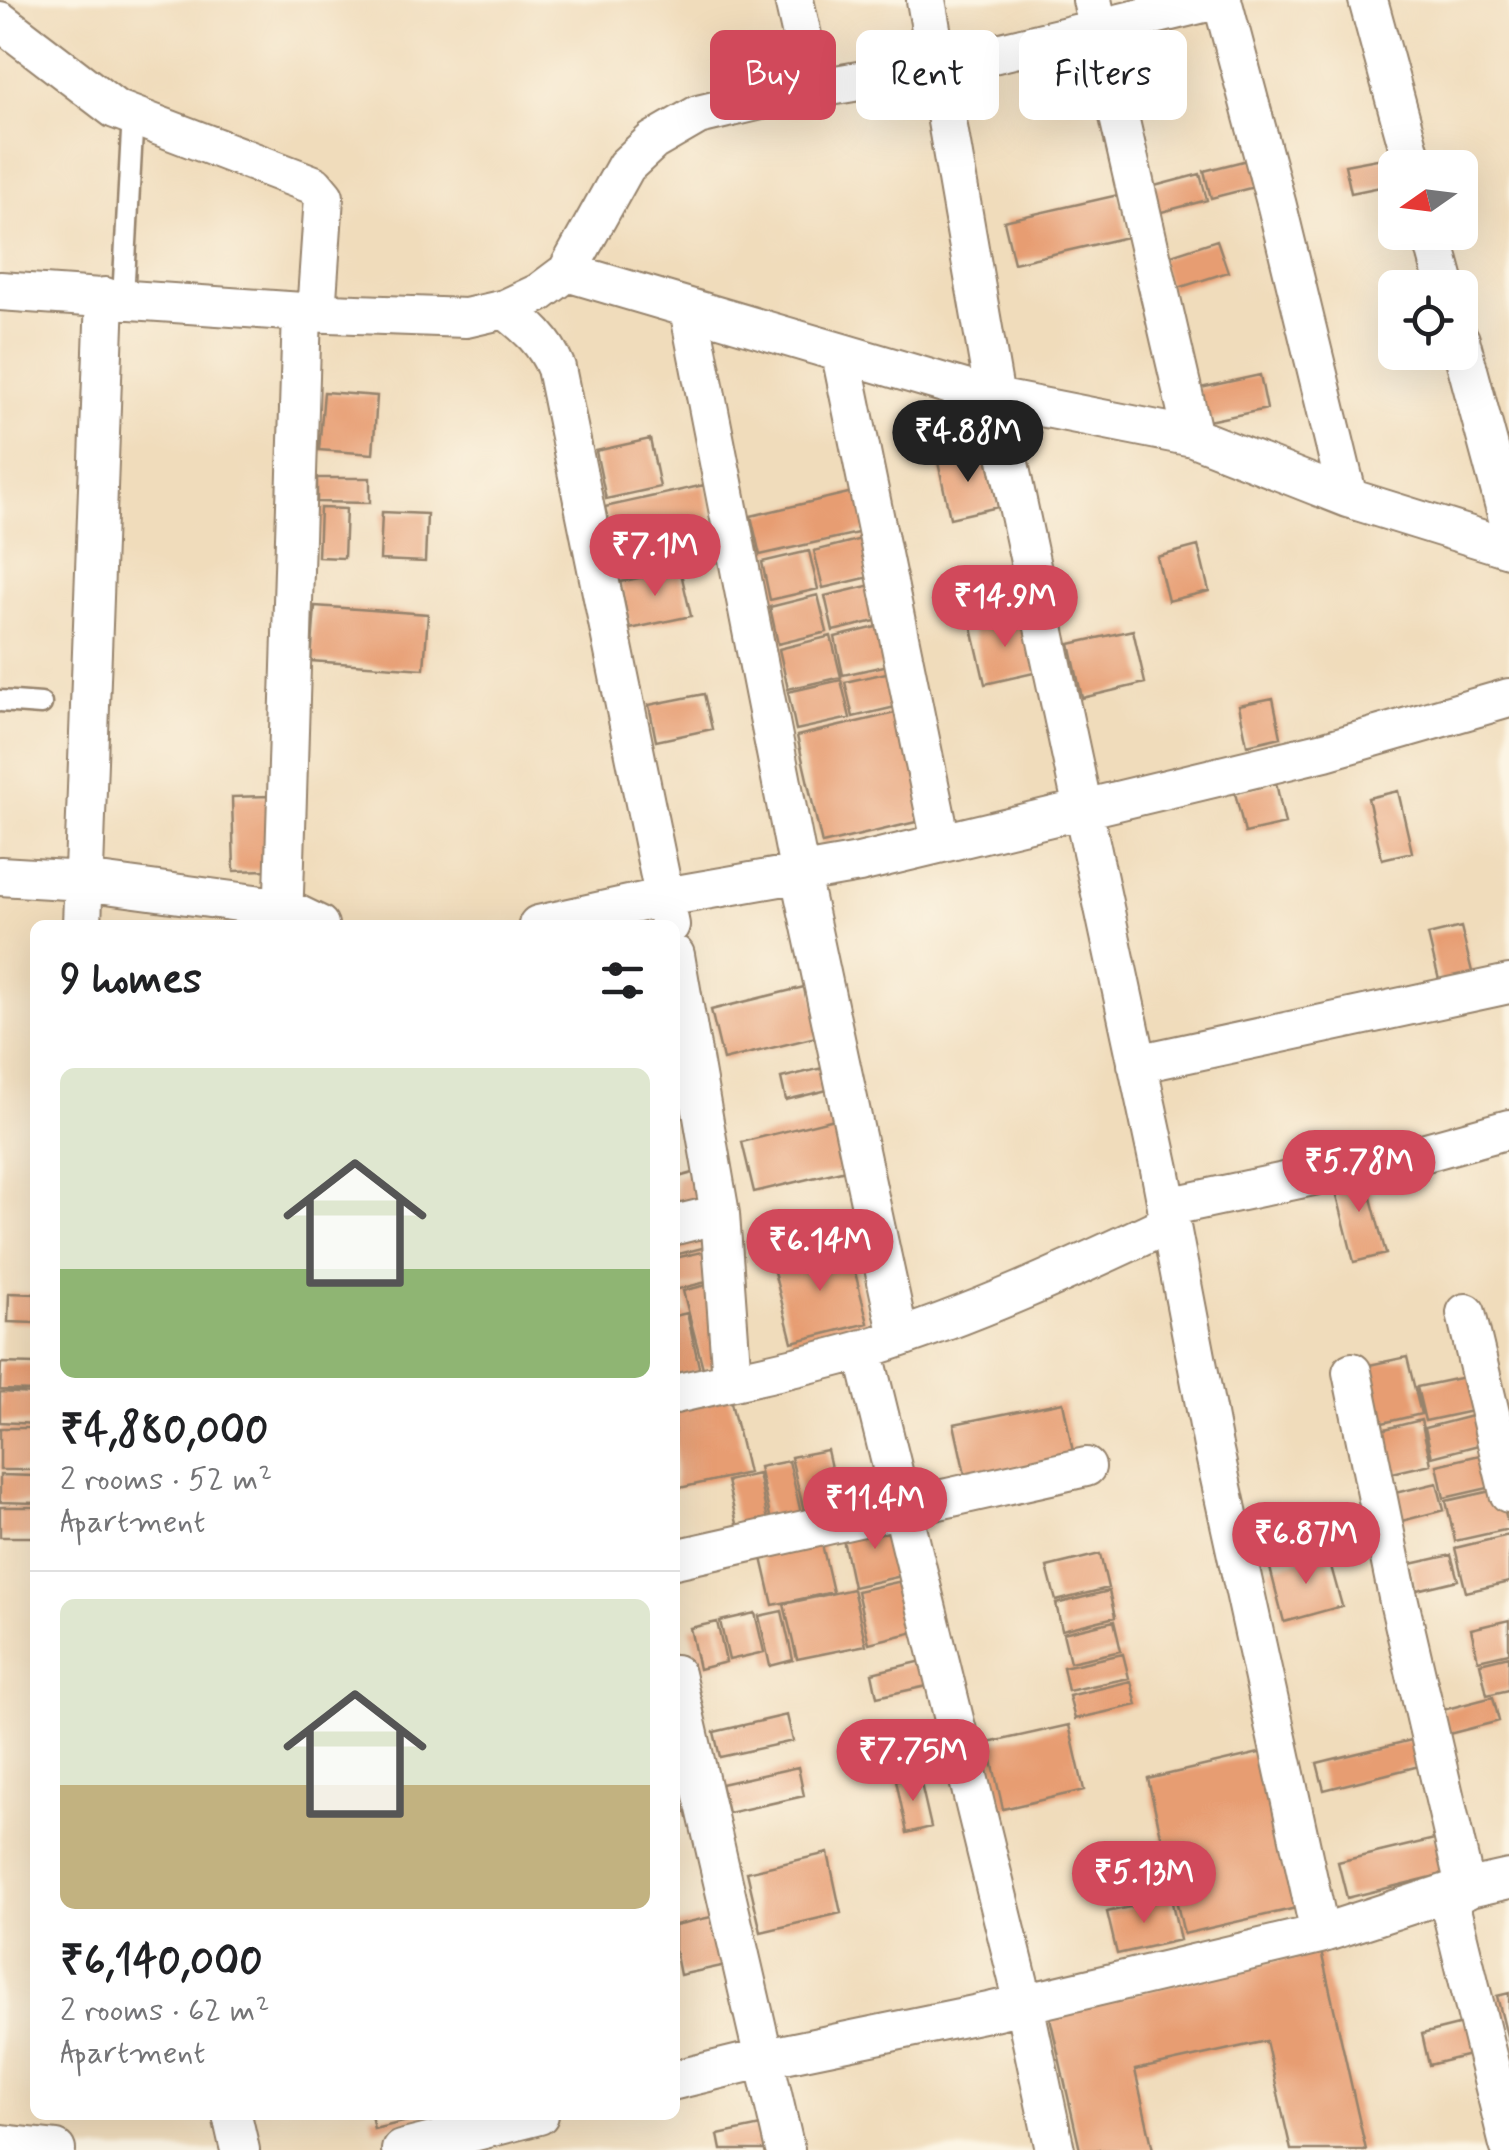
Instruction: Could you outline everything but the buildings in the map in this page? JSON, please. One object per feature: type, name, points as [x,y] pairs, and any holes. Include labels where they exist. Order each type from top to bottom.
[{"type":"street","points":[[794,0],[801,30]]},
{"type":"street","points":[[926,0],[932,30]]},
{"type":"street","points":[[999,47],[1096,14],[1219,0],[1278,206],[1348,498]]},
{"type":"street","points":[[1368,0],[1409,150]]},
{"type":"street","points":[[1096,14],[1193,437]]},
{"type":"street","points":[[0,21],[115,108],[314,185],[324,197],[308,312],[283,916],[84,881],[0,876]]},
{"type":"street","points":[[0,291],[308,312],[466,318],[505,309],[540,294],[566,272],[626,166],[653,140],[710,112]]},
{"type":"street","points":[[948,120],[995,398],[1169,1215],[1213,1446],[1320,1934]]},
{"type":"street","points":[[566,272],[995,398],[1193,437],[1348,498],[1509,548]]},
{"type":"street","points":[[82,920],[114,298]]},
{"type":"street","points":[[505,309],[534,332],[548,349],[556,368],[667,911]]},
{"type":"street","points":[[689,309],[800,875],[881,1343],[902,1508],[1024,2004],[1055,2150]]},
{"type":"street","points":[[841,354],[941,842]]},
{"type":"street","points":[[1468,370],[1509,522]]},
{"type":"street","points":[[584,920],[667,911],[800,875],[1325,751],[1509,698]]},
{"type":"street","points":[[1137,1064],[1509,984]]},
{"type":"street","points":[[680,985],[720,1214],[732,1380]]},
{"type":"street","points":[[680,1393],[881,1343],[1036,1286],[1169,1215],[1509,1129]]},
{"type":"street","points":[[680,1224],[720,1214]]},
{"type":"street","points":[[1466,1313],[1509,1493]]},
{"type":"street","points":[[1352,1372],[1509,2145]]},
{"type":"street","points":[[680,1558],[1086,1467]]},
{"type":"street","points":[[680,1696],[785,2150]]},
{"type":"street","points":[[680,2079],[1320,1934],[1456,1891],[1509,1879]]},
{"type":"street","points":[[233,2120],[240,2150]]},
{"type":"street","points":[[401,2150],[499,2130],[526,2120]]},
{"type":"street","points":[[0,2144],[56,2150]]},
{"type":"lane","points":[[114,298],[133,114]]},
{"type":"lane","points":[[0,701],[41,704]]}]
